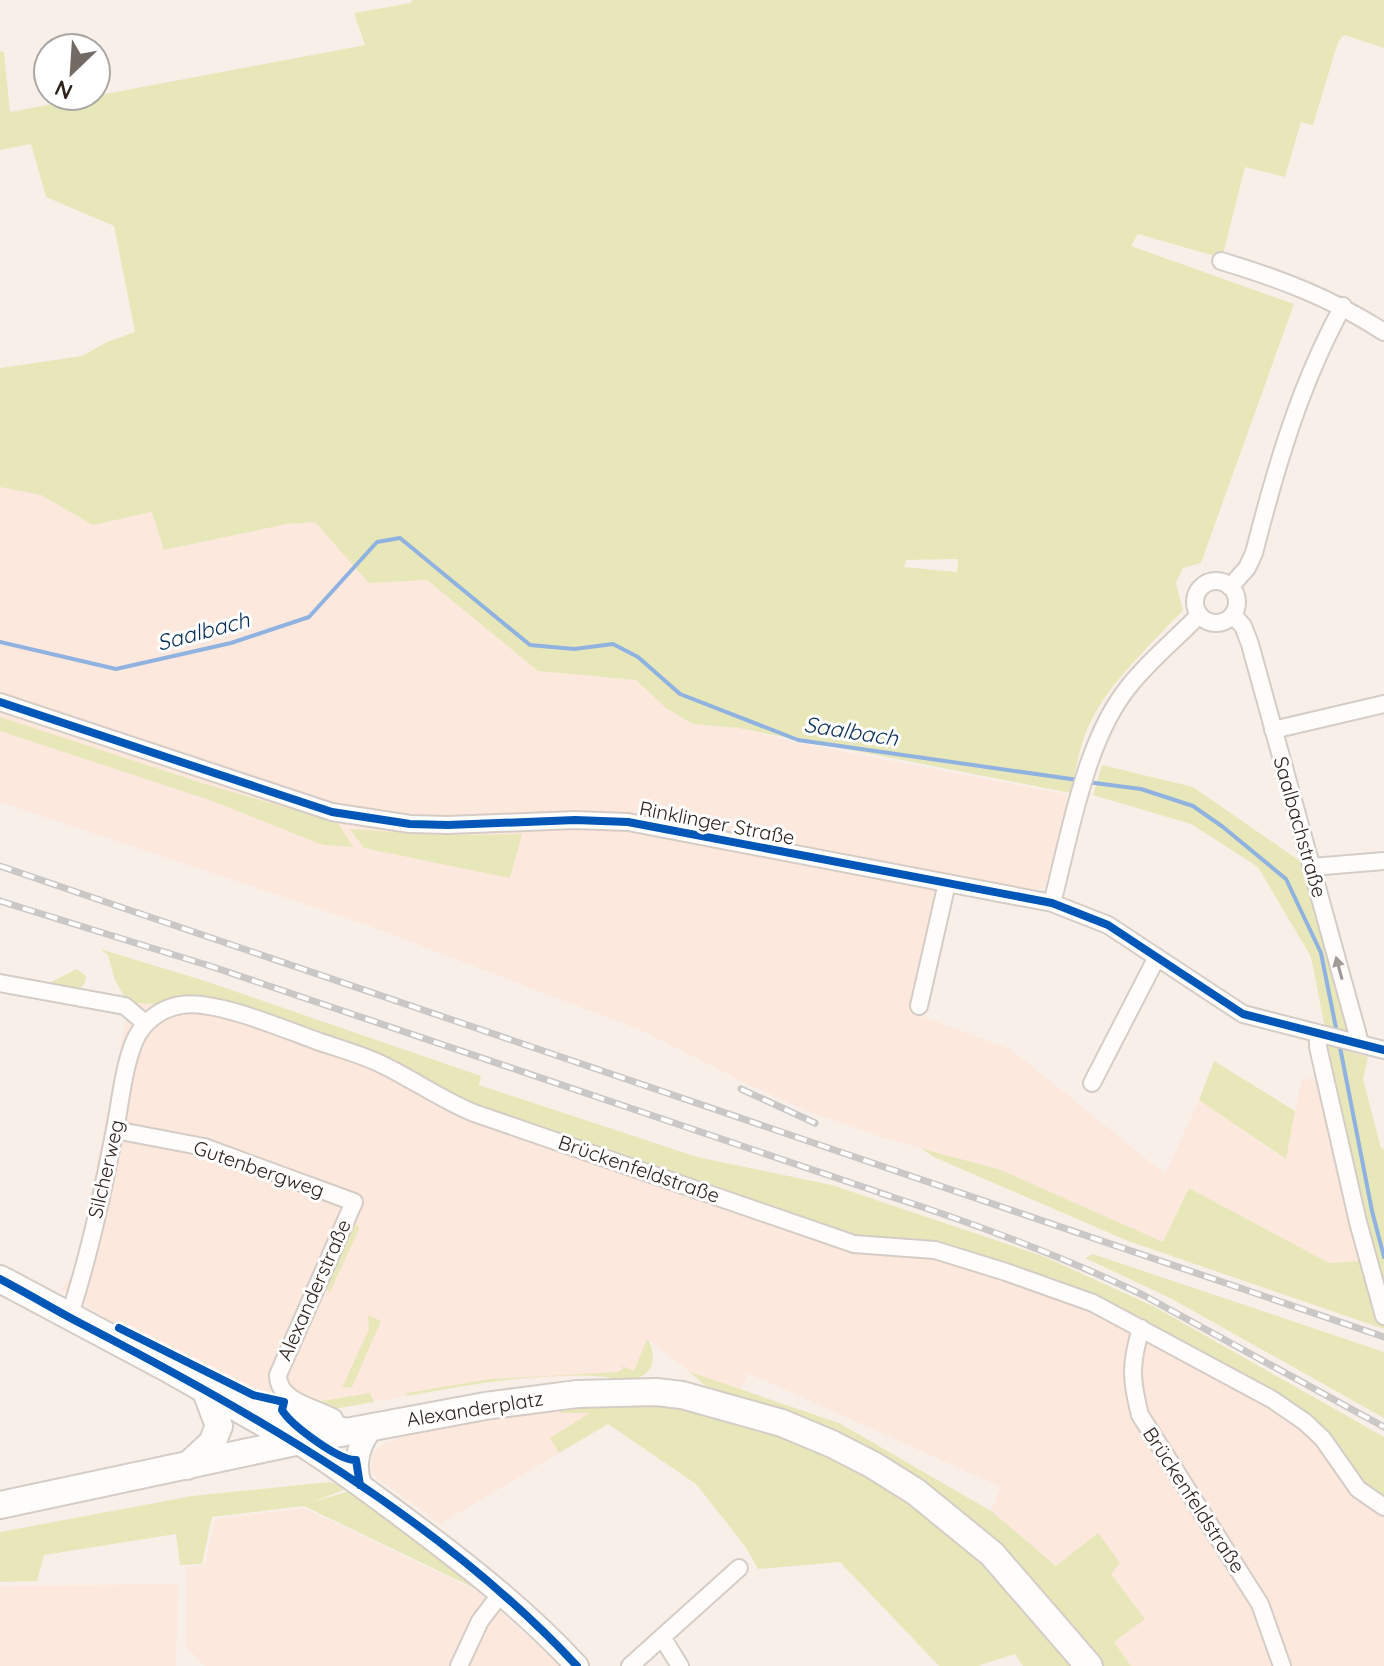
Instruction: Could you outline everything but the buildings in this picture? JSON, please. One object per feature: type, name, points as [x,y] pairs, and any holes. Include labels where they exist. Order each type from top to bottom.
[{"type":"main road","points":[[0,1279],[297,1442]]},
{"type":"main road","points":[[187,1466],[212,1443],[219,1426],[205,1389]]},
{"type":"main road","name":"Alexanderplatz","points":[[0,1505],[357,1430],[537,1398],[656,1392],[696,1399],[782,1423],[832,1444],[884,1472],[954,1521],[992,1554],[1089,1666]]},
{"type":"main road","points":[[252,1415],[300,1419],[357,1430]]},
{"type":"street","points":[[1221,261],[1293,284],[1343,306],[1384,332]]},
{"type":"street","points":[[1233,615],[1222,622],[1204,620],[1196,609],[1196,597],[1203,586],[1219,582],[1230,587],[1247,568],[1254,553],[1285,436],[1315,362],[1343,306]]},
{"type":"street","name":"Saalbachstraße","points":[[1230,587],[1236,597],[1233,615],[1243,626],[1250,644],[1357,1043]]},
{"type":"street","points":[[1052,903],[1097,741],[1129,686],[1199,615]]},
{"type":"street","name":"Rinklinger Straße","points":[[0,702],[332,812],[435,825],[575,820],[628,822],[1052,903],[1108,925],[1243,1014],[1384,1050]]},
{"type":"street","points":[[1273,730],[1384,704]]},
{"type":"street","points":[[1312,867],[1384,861]]},
{"type":"street","points":[[919,1006],[947,883]]},
{"type":"street","points":[[1092,1083],[1157,957]]},
{"type":"street","points":[[0,983],[125,1006],[145,1023]]},
{"type":"street","name":"Brückenfeldstraße","points":[[145,1023],[164,1010],[183,1004],[228,1010],[380,1063],[418,1082],[446,1102],[474,1113],[854,1244],[935,1250],[1093,1303],[1273,1400],[1305,1422],[1323,1439],[1358,1489],[1384,1507]]},
{"type":"street","name":"Silcherweg","points":[[69,1317],[115,1130],[126,1071],[135,1040],[145,1023]]},
{"type":"street","points":[[1322,1034],[1318,1047],[1358,1222],[1384,1316]]},
{"type":"street","name":"Gutenbergweg","points":[[115,1130],[204,1147],[354,1202]]},
{"type":"street","name":"Alexanderstraße","points":[[354,1202],[280,1365],[277,1381],[285,1394],[357,1430]]},
{"type":"street","name":"Brückenfeldstraße","points":[[1141,1328],[1131,1380],[1140,1415],[1260,1604],[1282,1666]]},
{"type":"street","points":[[357,1430],[365,1436],[356,1460],[360,1485]]},
{"type":"street","points":[[297,1442],[360,1485],[502,1592],[577,1666]]},
{"type":"street","points":[[630,1666],[739,1568]]},
{"type":"street","points":[[459,1666],[480,1621],[502,1592]]},
{"type":"street","points":[[662,1637],[680,1666]]},
{"type":"shaded area","points":[[0,487],[41,495],[93,525],[153,512],[165,550],[287,524],[315,522],[369,582],[427,580],[538,671],[636,680],[666,708],[693,724],[738,728],[798,743],[1071,795],[1045,887],[1033,890],[941,872],[914,1013],[1010,1049],[1165,1174],[1199,1100],[1285,1159],[1302,1079],[1333,1080],[1375,1260],[1329,1263],[1189,1188],[1163,1242],[1001,1170],[891,1140],[812,1113],[643,1031],[367,925],[0,802]]},
{"type":"shaded area","points":[[201,995],[1008,1266],[1274,1398],[1384,1501],[1384,1666],[1131,1666],[1114,1642],[1145,1619],[1111,1574],[1098,1533],[1056,1566],[991,1511],[1001,1487],[748,1373],[740,1390],[690,1372],[647,1339],[633,1379],[589,1375],[491,1381],[316,1412],[292,1408],[254,1393],[107,1319],[61,1289],[69,1280],[78,1259],[125,1025],[135,1003],[155,1004]]},
{"type":"shaded area","points":[[561,1409],[592,1412],[550,1438],[559,1453],[440,1524],[373,1475],[372,1455],[382,1444],[432,1427]]},
{"type":"shaded area","points":[[304,1508],[479,1592],[560,1666],[205,1666],[186,1646],[186,1567],[205,1565],[215,1519]]},
{"type":"shaded area","points":[[178,1584],[176,1666],[0,1666],[0,1586]]},
{"type":"green space","points":[[412,0],[1384,0],[1384,48],[1344,35],[1338,42],[1313,125],[1301,122],[1285,177],[1245,167],[1222,258],[1138,234],[1131,246],[1294,304],[1201,563],[1183,568],[1176,583],[1183,610],[1133,662],[1100,706],[1084,738],[1071,793],[738,728],[693,724],[666,708],[636,680],[538,671],[427,580],[369,583],[315,522],[287,524],[164,550],[152,512],[93,525],[41,495],[0,487],[0,368],[82,356],[107,342],[135,332],[114,226],[46,197],[31,144],[0,150],[0,51],[4,52],[10,112],[32,108],[32,112],[112,112],[112,93],[365,45],[354,13],[411,3]],"holes":[[[958,559],[957,572],[904,567],[906,560]]]},
{"type":"green space","points":[[0,717],[205,784],[338,823],[353,847],[323,845],[210,800],[0,731]]},
{"type":"green space","points":[[1102,765],[1193,787],[1300,861],[1349,1035],[1325,1029],[1311,957],[1258,867],[1191,824],[1093,795]]},
{"type":"green space","points":[[350,829],[441,835],[522,834],[510,878],[364,848]]},
{"type":"green space","points":[[100,949],[205,981],[481,1076],[479,1085],[697,1157],[832,1185],[1045,1257],[1153,1306],[1384,1437],[1384,1501],[1372,1496],[1308,1420],[1095,1297],[856,1237],[474,1109],[381,1057],[201,995],[155,1004],[135,1003],[124,996],[115,980],[108,955]]},
{"type":"green space","points":[[77,969],[86,976],[85,983],[75,993],[39,988]]},
{"type":"green space","points":[[1326,1045],[1368,1057],[1363,1079],[1381,1148],[1384,1149],[1384,1329],[1128,1241],[936,1158],[920,1148],[1001,1170],[1163,1242],[1189,1188],[1329,1263],[1375,1260]]},
{"type":"green space","points":[[1214,1061],[1295,1111],[1286,1159],[1199,1100]]},
{"type":"green space","points":[[354,1224],[360,1227],[330,1292],[324,1289]]},
{"type":"green space","points":[[1093,1254],[1384,1352],[1384,1418],[1172,1299],[1085,1258]]},
{"type":"green space","points":[[368,1315],[381,1321],[352,1387],[342,1388],[369,1329]]},
{"type":"green space","points":[[647,1339],[653,1353],[652,1364],[647,1373],[637,1378],[523,1378],[407,1396],[407,1393],[490,1379],[618,1372],[623,1369],[622,1366],[634,1371]]},
{"type":"green space","points":[[690,1372],[839,1423],[991,1511],[1056,1566],[1098,1533],[1120,1563],[1111,1574],[1145,1619],[1114,1642],[1131,1666],[1103,1666],[1007,1554],[837,1433],[704,1385]]},
{"type":"green space","points":[[370,1393],[374,1402],[333,1409],[316,1402]]},
{"type":"green space","points":[[655,1404],[692,1408],[810,1442],[907,1496],[986,1558],[1078,1666],[1023,1666],[1015,1654],[977,1666],[939,1666],[840,1562],[758,1569],[745,1546],[696,1484],[608,1424],[559,1453],[550,1438],[590,1413],[561,1413],[561,1409]]},
{"type":"green space","points":[[330,1482],[348,1488],[311,1503],[355,1489],[478,1581],[478,1590],[304,1506],[212,1517],[202,1564],[180,1565],[176,1534],[44,1555],[37,1581],[0,1582],[0,1532],[192,1496]]},
{"type":"waterway","name":"Saalbach","points":[[0,642],[116,669],[231,643],[309,617],[377,542],[400,538],[530,645],[574,649],[613,644],[638,657],[680,694],[798,740],[1078,780]]},
{"type":"waterway","name":"Saalbach","points":[[1087,782],[1141,789],[1193,806],[1286,879],[1321,953],[1337,1033]]},
{"type":"waterway","name":"Saalbach","points":[[1339,1042],[1384,1257]]},
{"type":"railway","points":[[0,866],[1384,1337]]},
{"type":"railway","points":[[0,901],[210,966],[890,1196]]},
{"type":"railway","points":[[741,1089],[815,1123]]},
{"type":"railway","points":[[880,1193],[947,1215],[1111,1280],[1384,1427]]},
{"type":"cycle path","points":[[0,702],[332,812],[410,824],[575,820],[628,822],[1052,903],[1108,925],[1243,1014],[1384,1050]]},
{"type":"cycle path","points":[[0,1279],[213,1395],[343,1474],[466,1563],[523,1612],[577,1666]]},
{"type":"cycle path","points":[[119,1328],[253,1395],[284,1402],[282,1410],[305,1433],[327,1449],[356,1460],[360,1485]]}]
